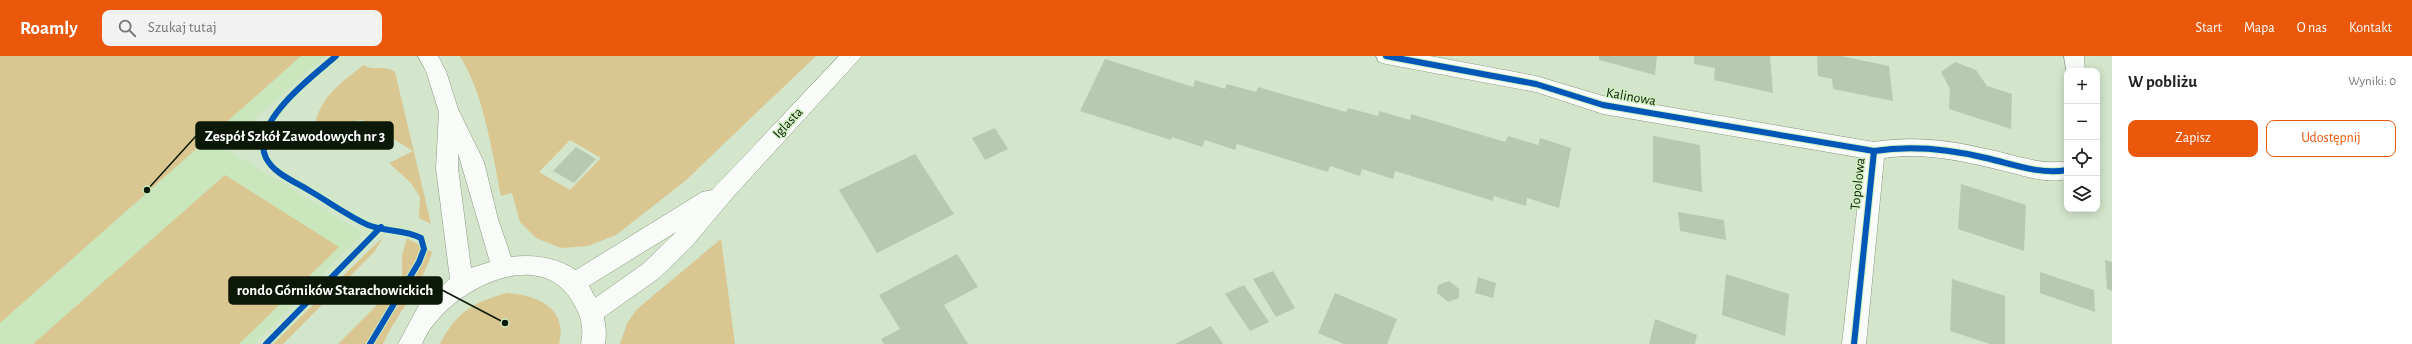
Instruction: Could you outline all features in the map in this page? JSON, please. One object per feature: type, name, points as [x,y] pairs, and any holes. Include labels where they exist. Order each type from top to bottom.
[{"type":"street","points":[[428,56],[436,71],[448,109],[473,162],[487,219],[503,267]]},
{"type":"street","name":"Iglasta","points":[[592,312],[651,271],[682,241],[725,190],[852,56]]},
{"type":"street","name":"Kalinowa","points":[[1386,56],[1536,84],[1603,105],[1874,151]]},
{"type":"street","points":[[2074,56],[2075,68]]},
{"type":"street","points":[[448,109],[447,168],[462,283]]},
{"type":"street","name":"Topolowa","points":[[1854,344],[1874,151],[1896,146],[1917,146],[1970,154],[2050,172],[2064,170]]},
{"type":"street","name":"Iglasta","points":[[574,283],[725,190]]},
{"type":"street","points":[[410,344],[416,328],[436,303],[462,283],[503,267],[529,266],[554,271],[574,283],[592,312],[593,344]]},
{"type":"shaded area","points":[[0,56],[325,56],[223,147],[363,233],[254,344],[0,344]]},
{"type":"shaded area","points":[[0,56],[301,56],[0,323]]},
{"type":"shaded area","points":[[460,56],[816,56],[685,181],[616,235],[588,246],[561,248],[536,238],[520,222],[512,193],[501,196],[486,124],[468,71]],"holes":[[[570,140],[601,158],[570,190],[539,172]]]},
{"type":"shaded area","points":[[363,65],[371,68],[386,69],[395,72],[431,224],[419,218],[420,197],[411,183],[389,163],[413,151],[362,120],[322,127],[316,121],[328,96]]},
{"type":"shaded area","points":[[225,175],[339,247],[239,344],[33,344]]},
{"type":"shaded area","points":[[383,237],[375,251],[283,344],[273,344]]},
{"type":"shaded area","points":[[407,238],[432,252],[428,264],[416,288],[383,344],[338,344],[402,280],[402,256]]},
{"type":"shaded area","points":[[721,239],[735,344],[620,344],[627,324],[636,310]]},
{"type":"shaded area","points":[[507,293],[529,297],[548,306],[559,321],[561,332],[559,344],[440,344],[453,324],[467,310],[485,300]]},
{"type":"building","points":[[1599,56],[1657,56],[1655,75],[1599,60]]},
{"type":"building","points":[[1694,56],[1770,56],[1773,93],[1714,80],[1715,68],[1694,64]]},
{"type":"building","points":[[1817,56],[1841,56],[1889,66],[1893,101],[1833,89],[1832,79],[1818,76]]},
{"type":"building","points":[[1105,59],[1193,87],[1195,80],[1225,89],[1227,84],[1256,92],[1258,87],[1346,112],[1348,108],[1378,116],[1379,111],[1410,120],[1411,114],[1505,142],[1508,136],[1538,145],[1540,138],[1571,148],[1559,208],[1527,198],[1526,206],[1494,196],[1493,201],[1395,171],[1393,179],[1362,169],[1360,176],[1330,166],[1328,172],[1237,144],[1235,150],[1205,140],[1202,147],[1172,137],[1171,140],[1080,111]]},
{"type":"building","points":[[1955,62],[1976,70],[1987,86],[2012,94],[2011,129],[1949,109],[1950,89],[1941,72]]},
{"type":"building","points":[[995,128],[1008,149],[985,160],[972,138]]},
{"type":"building","points":[[1653,136],[1700,145],[1702,192],[1653,182]]},
{"type":"building","points":[[576,147],[596,159],[574,183],[553,171]]},
{"type":"building","points":[[915,154],[954,214],[877,253],[839,190]]},
{"type":"building","points":[[1961,184],[2026,205],[2024,251],[1958,229]]},
{"type":"building","points":[[1678,212],[1724,220],[1726,240],[1680,231]]},
{"type":"building","points":[[957,254],[978,287],[944,305],[968,344],[884,344],[881,339],[900,329],[879,295]]},
{"type":"building","points":[[2105,260],[2112,262],[2112,291],[2107,289]]},
{"type":"building","points":[[1273,271],[1295,308],[1276,317],[1253,279]]},
{"type":"building","points":[[2040,272],[2094,290],[2095,312],[2040,293]]},
{"type":"building","points":[[1726,274],[1789,294],[1785,336],[1722,315]]},
{"type":"building","points":[[1478,277],[1496,283],[1493,298],[1475,293]]},
{"type":"building","points":[[1952,279],[2005,296],[2005,344],[1990,344],[1950,331]]},
{"type":"building","points":[[1449,281],[1459,289],[1459,298],[1448,302],[1437,293],[1438,285]]},
{"type":"building","points":[[1244,285],[1269,322],[1250,331],[1225,294]]},
{"type":"building","points":[[1335,293],[1397,319],[1387,344],[1344,344],[1318,333]]},
{"type":"building","points":[[1655,319],[1697,335],[1695,344],[1649,344]]},
{"type":"building","points":[[1211,326],[1223,344],[1175,344]]},
{"type":"cycle path","points":[[336,56],[278,110],[268,127],[263,143],[266,159],[280,173],[369,225],[412,233],[421,238],[424,249],[419,262],[370,344]]},
{"type":"cycle path","points":[[1386,56],[1536,84],[1603,105],[1874,151]]},
{"type":"cycle path","points":[[1854,344],[1874,151],[1906,147],[1938,149],[1969,154],[2034,170],[2051,172],[2064,171]]},
{"type":"cycle path","points":[[266,344],[381,227]]},
{"type":"place","name":"Zespół Szkół Zawodowych nr 3","points":[[147,190]]},
{"type":"place","name":"rondo Górników Starachowickich","points":[[505,323]]}]
